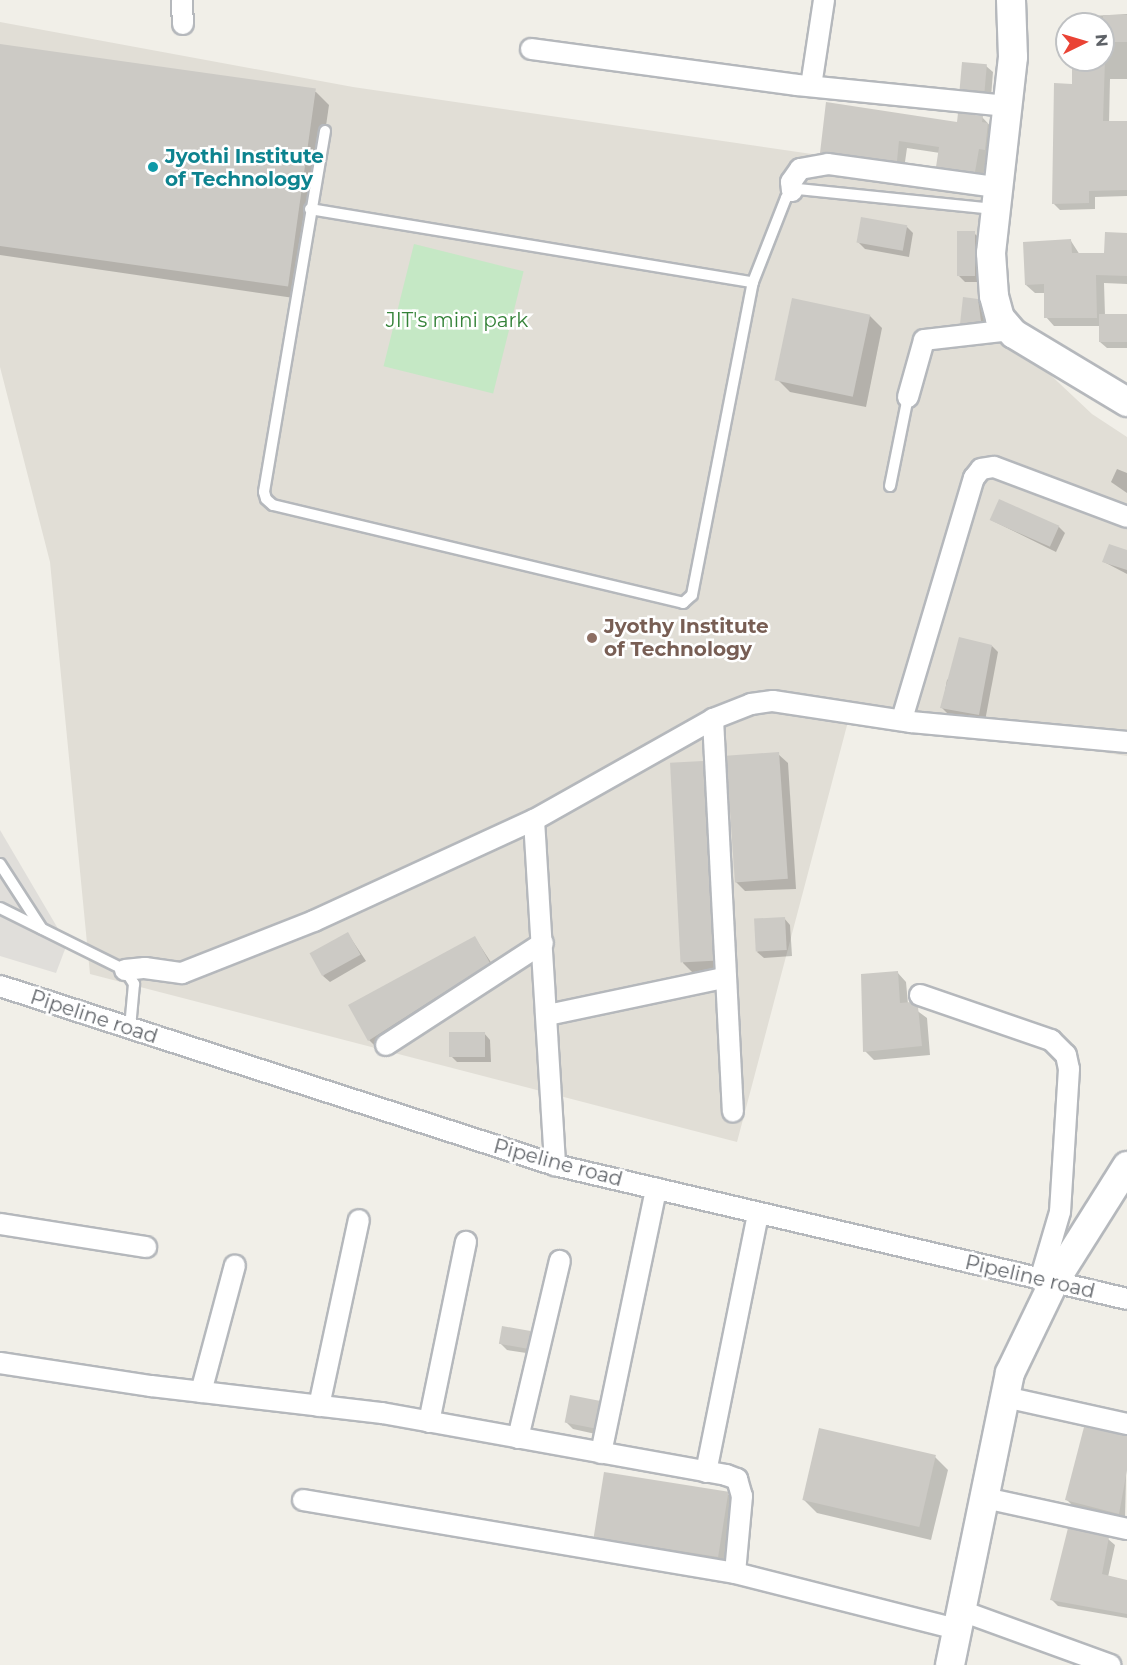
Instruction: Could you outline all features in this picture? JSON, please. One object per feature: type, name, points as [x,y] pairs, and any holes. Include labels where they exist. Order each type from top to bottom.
[{"type":"street","points":[[182,0],[183,24]]},
{"type":"street","points":[[811,86],[824,0]]},
{"type":"street","points":[[1011,0],[1013,57],[991,253],[994,296],[1000,318],[1011,330],[1125,393]]},
{"type":"street","points":[[531,49],[811,86],[1007,106]]},
{"type":"street","points":[[792,191],[791,182],[800,169],[828,164],[996,198]]},
{"type":"street","points":[[908,397],[924,340],[1011,330]]},
{"type":"street","points":[[902,719],[974,478],[981,469],[994,467],[1127,517]]},
{"type":"street","points":[[125,970],[146,968],[182,973],[314,921],[534,820],[713,719],[751,704],[773,701],[902,719],[1127,742]]},
{"type":"street","points":[[713,719],[724,978],[733,1111]]},
{"type":"street","points":[[534,820],[548,1015],[555,1165]]},
{"type":"street","points":[[386,1044],[543,943]]},
{"type":"street","points":[[548,1015],[724,978]]},
{"type":"street","name":"Pipeline road","points":[[0,986],[555,1165],[1127,1299]]},
{"type":"street","points":[[920,995],[1051,1040],[1066,1055],[1069,1069],[1060,1212],[1047,1281],[1010,1373],[950,1665]]},
{"type":"street","points":[[1047,1281],[1127,1166]]},
{"type":"street","points":[[601,1453],[656,1189]]},
{"type":"street","points":[[706,1472],[758,1213]]},
{"type":"street","points":[[320,1406],[359,1220]]},
{"type":"street","points":[[0,1224],[146,1247]]},
{"type":"street","points":[[429,1422],[466,1242]]},
{"type":"street","points":[[519,1438],[560,1261]]},
{"type":"street","points":[[201,1392],[235,1265]]},
{"type":"street","points":[[0,1363],[429,1422],[737,1479],[742,1496],[735,1573]]},
{"type":"street","points":[[1005,1397],[1127,1424]]},
{"type":"street","points":[[985,1498],[1127,1529]]},
{"type":"street","points":[[303,1500],[735,1573],[960,1620],[1110,1665]]},
{"type":"lane","points":[[325,131],[264,492],[267,499],[273,505],[683,603],[692,596],[753,282],[792,191],[996,198]]},
{"type":"lane","points":[[310,209],[753,282]]},
{"type":"lane","points":[[890,486],[908,397]]},
{"type":"lane","points":[[0,864],[43,930]]},
{"type":"lane","points":[[0,908],[125,970],[134,984],[130,1028]]},
{"type":"shaded area","name":"Jyothy Institute of Technology","points":[[0,22],[353,87],[990,180],[993,321],[1092,414],[1127,437],[1127,756],[850,714],[737,1142],[90,974],[50,562],[0,367]]},
{"type":"shaded area","points":[[0,830],[67,944],[56,973],[0,956]]},
{"type":"green space","name":"JIT's mini park","points":[[414,244],[524,271],[493,394],[384,366]]},
{"type":"building","points":[[1115,15],[1127,15],[1127,42],[1115,42]]},
{"type":"building","name":"Jyothi Institute of Technology","points":[[0,44],[316,88],[288,286],[0,246]]},
{"type":"building","points":[[962,62],[987,64],[985,91],[960,89]]},
{"type":"building","points":[[1072,72],[1105,72],[1103,121],[1127,121],[1127,190],[1089,191],[1089,203],[1052,204],[1054,83],[1072,84]]},
{"type":"building","points":[[826,102],[957,122],[958,113],[983,116],[982,122],[988,123],[985,150],[979,149],[975,172],[936,167],[939,147],[899,141],[897,161],[820,153]]},
{"type":"building","points":[[861,217],[907,225],[903,251],[856,243]]},
{"type":"building","points":[[957,231],[975,231],[975,276],[957,276]]},
{"type":"building","points":[[1105,232],[1127,233],[1127,276],[1096,275],[1097,318],[1044,318],[1044,284],[1025,285],[1023,242],[1071,239],[1072,253],[1104,253]]},
{"type":"building","points":[[963,297],[978,299],[981,321],[960,324]]},
{"type":"building","points":[[792,298],[870,315],[853,397],[775,380]]},
{"type":"building","points":[[1099,314],[1127,314],[1127,342],[1099,342]]},
{"type":"building","points":[[999,499],[1059,526],[1050,547],[990,520]]},
{"type":"building","points":[[1109,544],[1127,550],[1127,570],[1102,562]]},
{"type":"building","points":[[959,637],[992,645],[979,715],[940,708]]},
{"type":"building","points":[[779,752],[788,879],[735,882],[726,756]]},
{"type":"building","points":[[703,761],[713,961],[681,962],[670,763]]},
{"type":"building","points":[[785,917],[787,950],[756,952],[754,919]]},
{"type":"building","points":[[348,932],[361,955],[322,976],[310,953]]},
{"type":"building","points":[[475,936],[490,963],[368,1041],[348,1005]]},
{"type":"building","points":[[898,971],[900,1003],[911,1002],[918,1007],[922,1046],[863,1052],[861,974]]},
{"type":"building","points":[[449,1032],[485,1032],[485,1057],[449,1057]]},
{"type":"building","points":[[502,1326],[531,1331],[527,1349],[499,1344]]},
{"type":"building","points":[[570,1395],[600,1401],[595,1428],[565,1422]]},
{"type":"building","points":[[1084,1427],[1127,1436],[1127,1470],[1119,1514],[1065,1500]]},
{"type":"building","points":[[819,1428],[936,1455],[919,1527],[802,1500]]},
{"type":"building","points":[[604,1472],[728,1492],[718,1557],[594,1537]]},
{"type":"building","points":[[1068,1528],[1109,1537],[1102,1574],[1127,1580],[1127,1614],[1050,1600]]},
{"type":"place","name":"Jyothi Institute of Technology","points":[[153,167]]},
{"type":"place","name":"Jyothy Institute of Technology","points":[[592,638]]}]
